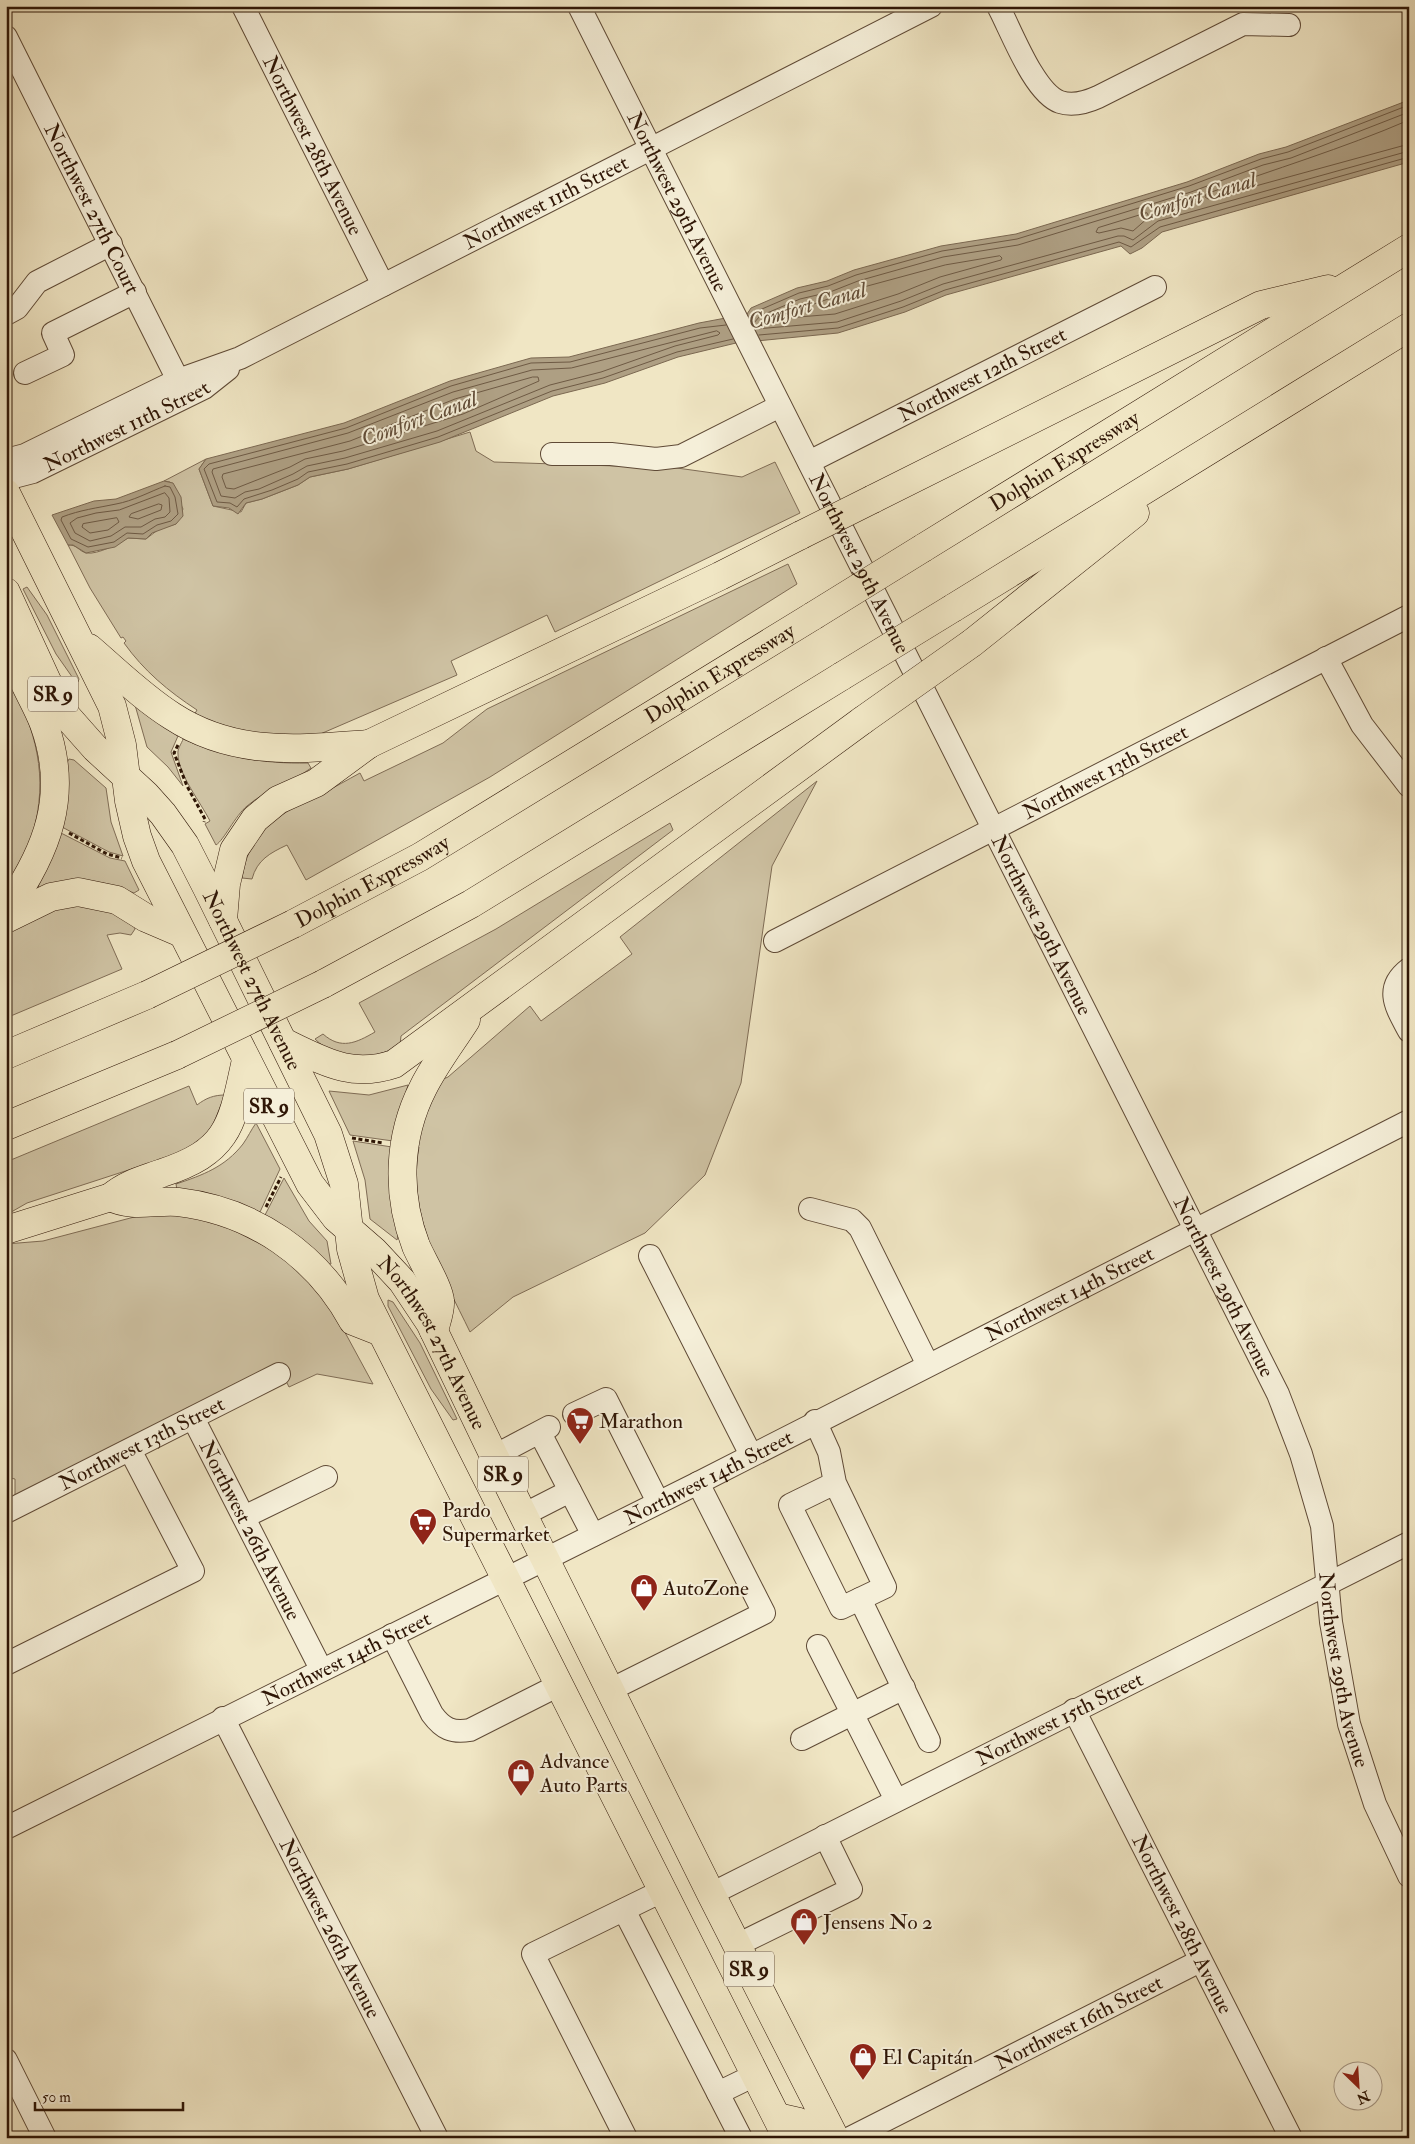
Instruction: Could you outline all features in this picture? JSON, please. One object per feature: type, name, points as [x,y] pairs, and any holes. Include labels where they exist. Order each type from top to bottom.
[{"type":"highway","name":"Dolphin Expressway","points":[[6,1055],[147,995],[293,924],[420,857],[1409,248]]},
{"type":"highway","points":[[223,922],[229,864],[234,850],[246,829],[265,809],[278,800],[316,783],[369,744],[695,589],[1261,304],[1352,284]]},
{"type":"highway","points":[[6,1126],[177,1055],[323,984],[470,904],[1409,326]]},
{"type":"highway","points":[[283,1042],[332,1065],[364,1071],[380,1069],[394,1064],[410,1054],[863,720],[972,643],[1234,434]]},
{"type":"highway","name":"Northwest 27th Avenue","points":[[6,493],[82,642],[112,706],[122,745],[137,836],[146,861],[181,933],[310,1184],[325,1206],[402,1280],[434,1331],[711,1894],[835,2138]]},
{"type":"highway","name":"Northwest 27th Avenue","points":[[6,592],[46,681],[64,713],[95,748],[146,794],[173,826],[185,845],[328,1134],[339,1162],[350,1230],[351,1249],[365,1299],[782,2128]]},
{"type":"highway","points":[[6,609],[12,652],[44,724],[52,750],[54,789],[52,814],[46,841],[33,869],[6,910]]},
{"type":"highway","points":[[82,642],[172,716],[198,730],[224,740],[273,749],[369,744]]},
{"type":"highway","points":[[6,919],[51,897],[78,892],[117,900],[146,918],[181,933]]},
{"type":"highway","points":[[434,1331],[440,1300],[416,1246],[409,1224],[403,1188],[404,1147],[414,1108],[424,1086],[476,1004]]},
{"type":"highway","points":[[6,1230],[111,1198],[124,1186],[192,1163],[216,1144],[228,1128],[233,1115],[246,1060]]},
{"type":"highway","points":[[111,1198],[122,1203],[164,1202],[189,1204],[223,1212],[257,1225],[287,1243],[320,1273],[343,1303],[353,1321],[381,1332]]},
{"type":"highway","points":[[782,2128],[800,2122],[815,2138]]},
{"type":"street","name":"Northwest 28th Avenue","points":[[243,6],[383,285]]},
{"type":"street","name":"Northwest 29th Avenue","points":[[579,6],[1269,1376],[1302,1454],[1322,1526],[1327,1584],[1340,1684],[1349,1724],[1375,1804],[1409,1876]]},
{"type":"street","name":"Northwest 11th Street","points":[[6,460],[25,455],[178,380],[240,358],[931,6]]},
{"type":"street","points":[[998,6],[1038,83],[1059,102],[1075,103],[1098,97],[1242,24],[1289,25]]},
{"type":"street","name":"Northwest 27th Court","points":[[6,37],[178,380]]},
{"type":"street","points":[[6,314],[17,308],[37,282],[111,244]]},
{"type":"street","name":"Northwest 12th Street","points":[[809,462],[1155,287]]},
{"type":"street","points":[[25,373],[63,354],[53,333],[135,292]]},
{"type":"street","name":"Northwest 11th Street","points":[[6,479],[33,472],[204,388],[240,358]]},
{"type":"street","points":[[552,454],[611,454],[656,459],[682,456],[780,406]]},
{"type":"street","name":"Northwest 13th Street","points":[[775,941],[1409,616]]},
{"type":"street","points":[[1326,658],[1362,725],[1409,786]]},
{"type":"street","points":[[1409,969],[1402,974],[1394,989],[1396,1006],[1409,1031]]},
{"type":"street","name":"Northwest 14th Street","points":[[6,1828],[223,1718],[506,1579],[1409,1121]]},
{"type":"street","points":[[810,1209],[852,1220],[860,1228],[928,1365]]},
{"type":"street","points":[[650,1256],[751,1455]]},
{"type":"street","name":"Northwest 13th Street","points":[[7,1511],[279,1374]]},
{"type":"street","points":[[574,1414],[606,1399],[658,1502]]},
{"type":"street","name":"Northwest 26th Avenue","points":[[193,1418],[320,1670]]},
{"type":"street","points":[[815,1421],[830,1452],[834,1483],[885,1587],[841,1608],[790,1505],[834,1483]]},
{"type":"street","points":[[494,1456],[544,1430],[570,1491],[593,1535]]},
{"type":"street","points":[[6,1664],[193,1571],[130,1450]]},
{"type":"street","points":[[244,1517],[326,1477]]},
{"type":"street","points":[[610,1690],[764,1613],[698,1482]]},
{"type":"street","points":[[523,1514],[570,1491]]},
{"type":"street","name":"Northwest 15th Street","points":[[711,1894],[1409,1543]]},
{"type":"street","points":[[860,1598],[929,1740]]},
{"type":"street","points":[[392,1634],[432,1714],[440,1726],[456,1732],[470,1730],[559,1685]]},
{"type":"street","points":[[818,1646],[896,1800]]},
{"type":"street","points":[[802,1739],[904,1688]]},
{"type":"street","name":"Northwest 28th Avenue","points":[[1074,1710],[1291,2138]]},
{"type":"street","name":"Northwest 26th Avenue","points":[[223,1718],[437,2138]]},
{"type":"street","points":[[737,1945],[851,1889],[825,1836]]},
{"type":"street","points":[[626,2138],[532,1954],[662,1891]]},
{"type":"street","points":[[624,1910],[741,2138]]},
{"type":"street","name":"Northwest 16th Street","points":[[850,2138],[1200,1961]]},
{"type":"street","points":[[6,2060],[37,2135]]},
{"type":"street","points":[[718,2093],[755,2075]]},
{"type":"path","points":[[181,738],[174,753],[186,786],[206,819],[204,822]]},
{"type":"path","points":[[62,830],[108,854],[124,858]]},
{"type":"path","points":[[352,1138],[392,1144]]},
{"type":"path","points":[[262,1214],[282,1174]]},
{"type":"shaded area","points":[[470,432],[476,451],[494,462],[677,468],[742,477],[775,462],[800,513],[555,632],[547,615],[451,661],[457,675],[318,735],[247,734],[194,715],[197,710],[157,680],[124,643],[126,641],[123,637],[121,638],[90,588],[68,545],[86,553],[91,553],[108,548],[128,538],[146,539],[159,529],[176,524],[183,509],[170,482],[164,481],[206,459],[199,469],[213,506],[241,512],[246,503],[298,485],[310,477],[348,469]]},
{"type":"shaded area","points":[[788,564],[797,584],[490,777],[306,880],[287,845],[265,858],[257,867],[252,879],[242,878],[252,846],[260,834],[270,824],[294,807],[360,773],[364,781],[443,743],[487,709]]},
{"type":"shaded area","points":[[27,587],[47,615],[79,679],[78,682],[75,681],[56,654],[23,589]]},
{"type":"shaded area","points":[[6,669],[30,726],[35,745],[40,783],[35,825],[41,827],[6,891]]},
{"type":"shaded area","points":[[135,705],[178,736],[171,752],[183,786],[168,767],[147,747]]},
{"type":"shaded area","points":[[183,739],[229,755],[260,761],[308,763],[311,768],[247,806],[216,845],[205,824],[210,821],[186,779],[179,762],[178,750]]},
{"type":"shaded area","points":[[69,759],[74,760],[106,788],[111,822],[123,856],[109,852],[62,827],[67,763]]},
{"type":"shaded area","points":[[817,781],[772,866],[741,1083],[705,1175],[645,1233],[513,1297],[470,1332],[429,1244],[418,1196],[416,1172],[419,1147],[413,1145],[435,1083],[448,1077],[530,1006],[541,1021],[632,954],[620,937]]},
{"type":"shaded area","points":[[670,823],[673,830],[401,1036],[400,1045],[379,1054],[356,1057],[334,1052],[324,1047],[315,1039],[323,1034],[336,1042],[349,1043],[375,1032],[359,1003],[496,929]]},
{"type":"shaded area","points":[[61,833],[110,858],[125,861],[139,890],[134,893],[98,882],[66,883],[40,888],[38,886]]},
{"type":"shaded area","points":[[85,900],[132,922],[135,929],[131,935],[120,933],[107,935],[122,969],[6,1018],[6,933],[33,915]]},
{"type":"shaded area","points":[[408,1085],[393,1141],[350,1135],[329,1091],[369,1095]]},
{"type":"shaded area","points":[[189,1086],[197,1105],[210,1097],[225,1095],[210,1132],[184,1152],[27,1203],[6,1215],[6,1162]]},
{"type":"shaded area","points":[[256,1123],[280,1169],[260,1212],[233,1202],[177,1190],[176,1184],[213,1169],[229,1159],[243,1144]]},
{"type":"shaded area","points":[[353,1141],[392,1147],[392,1209],[398,1236],[397,1240],[370,1219],[365,1180]]},
{"type":"shaded area","points":[[284,1178],[309,1221],[327,1241],[331,1264],[299,1237],[265,1215]]},
{"type":"shaded area","points":[[157,1211],[204,1215],[270,1249],[305,1275],[335,1314],[373,1384],[317,1374],[289,1387],[278,1365],[15,1497],[15,1479],[6,1477],[6,1244],[43,1241]]},
{"type":"shaded area","points":[[388,1300],[393,1302],[420,1343],[457,1419],[453,1420],[431,1389],[388,1306]]},
{"type":"water","name":"Comfort Canal","points":[[1409,100],[1409,162],[1162,232],[1142,248],[1130,254],[1121,246],[946,295],[905,312],[838,333],[736,343],[678,357],[605,383],[553,396],[440,442],[348,469],[310,477],[298,485],[246,503],[238,514],[229,508],[213,506],[199,469],[206,459],[344,423],[450,381],[531,358],[569,357],[699,323],[747,314],[751,308],[797,288],[827,281],[854,270],[941,246],[1016,234],[1187,182]]},
{"type":"water","points":[[164,481],[173,483],[181,497],[183,516],[176,524],[152,533],[146,539],[128,538],[115,547],[86,553],[73,545],[68,545],[52,515],[94,501],[116,499]]},
{"type":"place","name":"Marathon","points":[[580,1445]]},
{"type":"place","name":"Pardo Supermarket","points":[[423,1546]]},
{"type":"place","name":"AutoZone","points":[[644,1612]]},
{"type":"place","name":"Advance Auto Parts","points":[[521,1797]]},
{"type":"place","name":"Jensens No 2","points":[[804,1946]]},
{"type":"place","name":"El Capitán","points":[[863,2081]]}]
